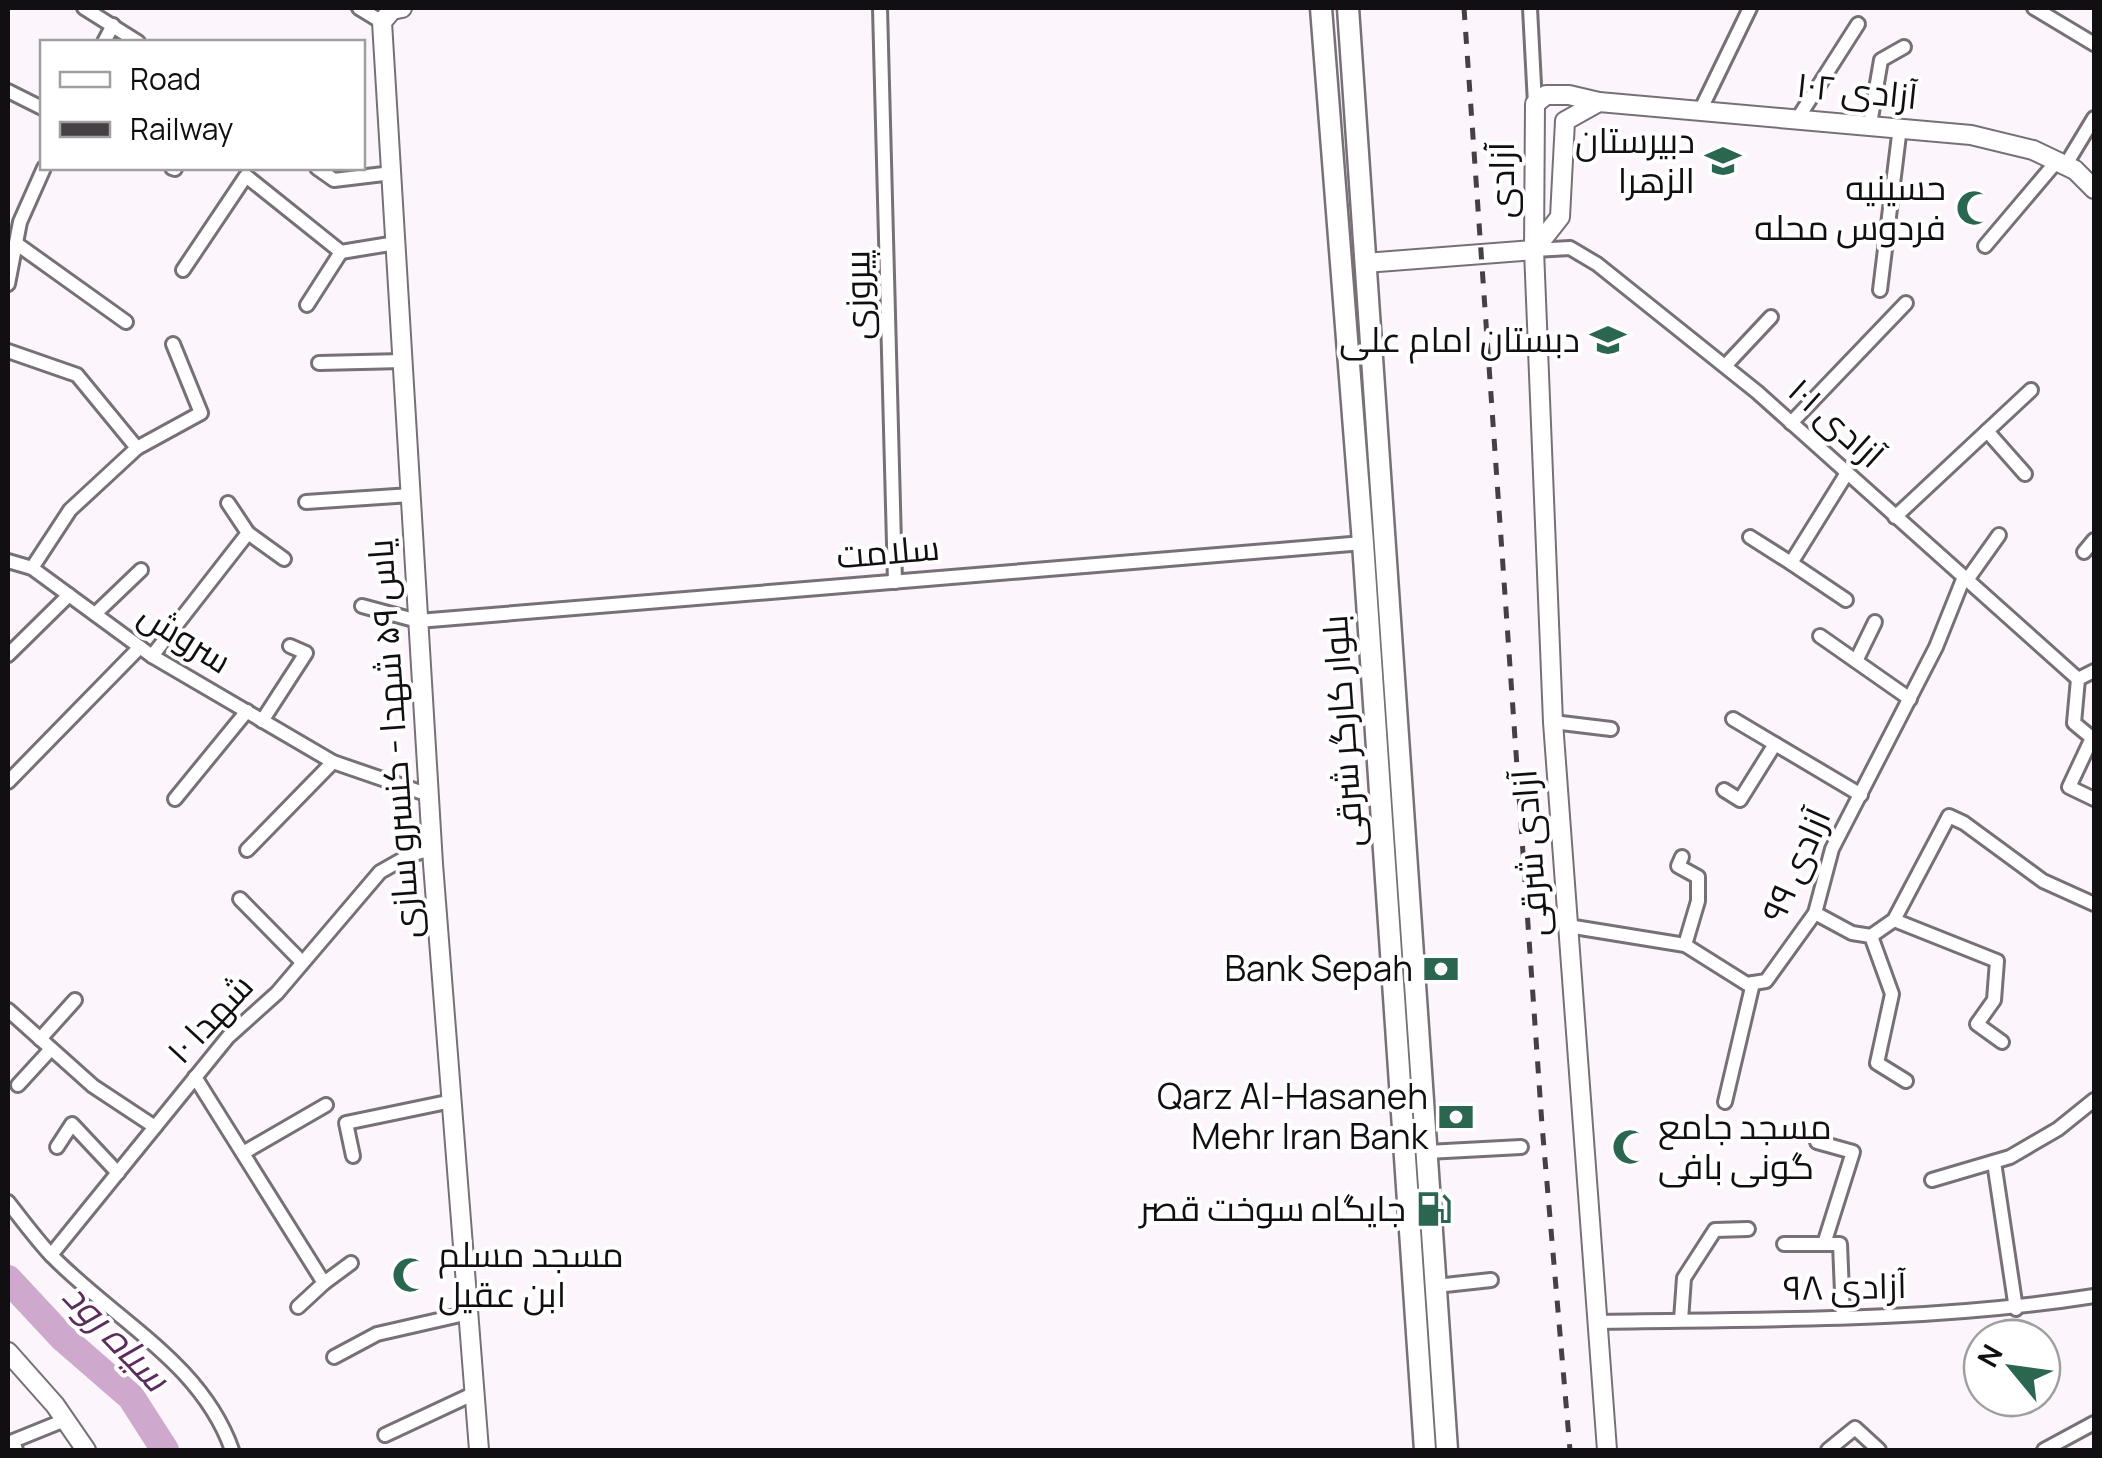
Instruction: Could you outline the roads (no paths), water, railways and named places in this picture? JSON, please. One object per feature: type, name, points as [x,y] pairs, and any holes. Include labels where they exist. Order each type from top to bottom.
[{"type":"main road","name":"بلوار کارگر شرقی","points":[[1321,8],[1425,1450]]},
{"type":"main road","name":"بلوار کارگر شرقی","points":[[1348,8],[1447,1450]]},
{"type":"main road","points":[[1394,982],[1416,981]]},
{"type":"street","points":[[84,8],[135,40]]},
{"type":"street","points":[[358,8],[382,22],[392,10],[400,8]]},
{"type":"street","name":"پیروزی","points":[[880,8],[895,582]]},
{"type":"street","name":"آزادی","points":[[1530,8],[1536,104],[1534,250]]},
{"type":"street","points":[[1701,109],[1750,8]]},
{"type":"street","points":[[2034,8],[2094,44]]},
{"type":"street","name":"یاس ۵۹ شهدا - کنسرو سازی","points":[[382,22],[432,849],[479,1450]]},
{"type":"street","points":[[1798,118],[1858,24]]},
{"type":"street","points":[[105,40],[113,25]]},
{"type":"street","points":[[1870,124],[1882,60],[1904,47]]},
{"type":"street","points":[[8,91],[40,107]]},
{"type":"street","name":"آزادی","points":[[1536,104],[1546,95],[1600,102]]},
{"type":"street","name":"آزادی","points":[[1534,250],[1560,217],[1565,121],[1600,102]]},
{"type":"street","name":"آزادی ۱۰۲","points":[[1600,102],[1972,135],[2033,150],[2094,188]]},
{"type":"street","points":[[1985,246],[2061,164],[2094,118]]},
{"type":"street","points":[[1880,290],[1900,128]]},
{"type":"street","points":[[8,284],[17,244],[14,220],[43,170]]},
{"type":"street","points":[[319,170],[334,180],[392,173]]},
{"type":"street","points":[[184,270],[246,176],[340,252]]},
{"type":"street","points":[[307,305],[340,252],[396,242]]},
{"type":"street","points":[[17,244],[126,322]]},
{"type":"street","name":"آزادی ۱۰۱","points":[[1534,250],[1570,248],[1584,256],[1792,423],[1965,578],[2090,674]]},
{"type":"street","points":[[1365,263],[1534,250]]},
{"type":"street","name":"آزادی شرقی","points":[[1534,250],[1553,722],[1607,1450]]},
{"type":"street","points":[[1792,423],[1906,303]]},
{"type":"street","points":[[1724,366],[1771,318]]},
{"type":"street","points":[[32,568],[70,510],[137,448],[201,413],[173,344]]},
{"type":"street","points":[[8,350],[77,375],[137,448]]},
{"type":"street","points":[[320,363],[403,361]]},
{"type":"street","points":[[1896,516],[2031,390]]},
{"type":"street","points":[[1987,431],[2025,474]]},
{"type":"street","points":[[1791,564],[1847,473]]},
{"type":"street","points":[[306,502],[411,495]]},
{"type":"street","points":[[228,503],[248,532],[284,559]]},
{"type":"street","points":[[8,782],[146,652],[248,532]]},
{"type":"street","name":"آزادی ٩٩","points":[[1753,983],[1766,981],[1815,913],[1832,848],[1936,647],[1965,578],[1999,534]]},
{"type":"street","points":[[1750,538],[1846,600]]},
{"type":"street","points":[[2084,552],[2094,540]]},
{"type":"street","name":"سلامت","points":[[362,606],[418,621],[1362,543]]},
{"type":"street","name":"سروش","points":[[8,561],[32,568],[146,652],[333,762],[429,795]]},
{"type":"street","points":[[95,614],[142,570]]},
{"type":"street","points":[[8,655],[69,595]]},
{"type":"street","points":[[1856,661],[1875,622]]},
{"type":"street","points":[[1820,636],[1910,699]]},
{"type":"street","points":[[262,720],[306,653],[290,646]]},
{"type":"street","points":[[2090,674],[2074,723],[2092,738],[2069,787],[2094,800]]},
{"type":"street","points":[[175,799],[247,712]]},
{"type":"street","points":[[1733,719],[1861,794]]},
{"type":"street","points":[[1553,722],[1612,729]]},
{"type":"street","points":[[1724,790],[1740,800],[1775,744]]},
{"type":"street","points":[[247,850],[333,762]]},
{"type":"street","points":[[1815,913],[1852,933],[1871,936],[1894,920],[1948,816],[1964,823],[2044,882],[2094,904]]},
{"type":"street","name":"شهدا ۱۰","points":[[51,1255],[228,1037],[276,993],[380,872],[410,855],[432,849]]},
{"type":"street","points":[[1682,857],[1678,866],[1698,877],[1698,901],[1685,945]]},
{"type":"street","points":[[240,900],[302,962]]},
{"type":"street","points":[[1894,920],[1997,962],[1994,1000],[1977,1024],[2002,1042]]},
{"type":"street","points":[[1568,926],[1685,945],[1748,984],[1753,983],[1726,1102]]},
{"type":"street","points":[[1871,936],[1892,994],[1877,1063],[1906,1082]]},
{"type":"street","points":[[18,1085],[75,1000]]},
{"type":"street","points":[[8,1010],[93,1086],[155,1127]]},
{"type":"street","points":[[195,1077],[324,1283]]},
{"type":"street","points":[[353,1156],[346,1123],[452,1100]]},
{"type":"street","points":[[1932,1180],[2010,1157],[2058,1130],[2094,1100]]},
{"type":"street","points":[[243,1153],[326,1105]]},
{"type":"street","points":[[57,1147],[72,1124],[118,1173]]},
{"type":"street","points":[[1817,1142],[1852,1152],[1824,1244]]},
{"type":"street","points":[[1427,1152],[1521,1146]]},
{"type":"street","points":[[1994,1162],[2016,1309]]},
{"type":"street","points":[[8,1202],[51,1255],[190,1377],[209,1401],[232,1450]]},
{"type":"street","points":[[1681,1320],[1684,1278],[1715,1230],[1748,1229]]},
{"type":"street","points":[[1784,1244],[1840,1244],[1843,1317]]},
{"type":"street","points":[[298,1306],[351,1263]]},
{"type":"street","points":[[1436,1286],[1491,1280]]},
{"type":"street","name":"آزادی ۹۸","points":[[1596,1322],[1940,1315],[2016,1309],[2094,1296]]},
{"type":"street","points":[[334,1356],[377,1334],[469,1313]]},
{"type":"street","points":[[8,1352],[86,1450]]},
{"type":"street","points":[[385,1435],[475,1393]]},
{"type":"street","points":[[12,1440],[65,1420]]},
{"type":"street","points":[[2044,1450],[2094,1423]]},
{"type":"street","points":[[1828,1450],[1855,1428],[1879,1450]]},
{"type":"waterway","name":"سیاه رود","points":[[8,1279],[63,1338],[131,1397],[165,1450]]},
{"type":"railway","points":[[1464,8],[1542,1125],[1570,1450]]},
{"type":"place","name":"دبیرستان الزهرا","points":[[1723,161]]},
{"type":"place","name":"حسینیه فردوس محله","points":[[1974,208]]},
{"type":"place","name":"دبستان امام علی","points":[[1608,340]]},
{"type":"place","name":"Bank Sepah","points":[[1441,969]]},
{"type":"place","name":"Qarz Al-Hasaneh Mehr Iran Bank","points":[[1456,1117]]},
{"type":"place","name":"مسجد جامع گونی بافی","points":[[1630,1147]]},
{"type":"place","name":"جایگاه سوخت قصر","points":[[1434,1209]]},
{"type":"place","name":"مسجد مسلم ابن عقیل","points":[[410,1275]]}]
